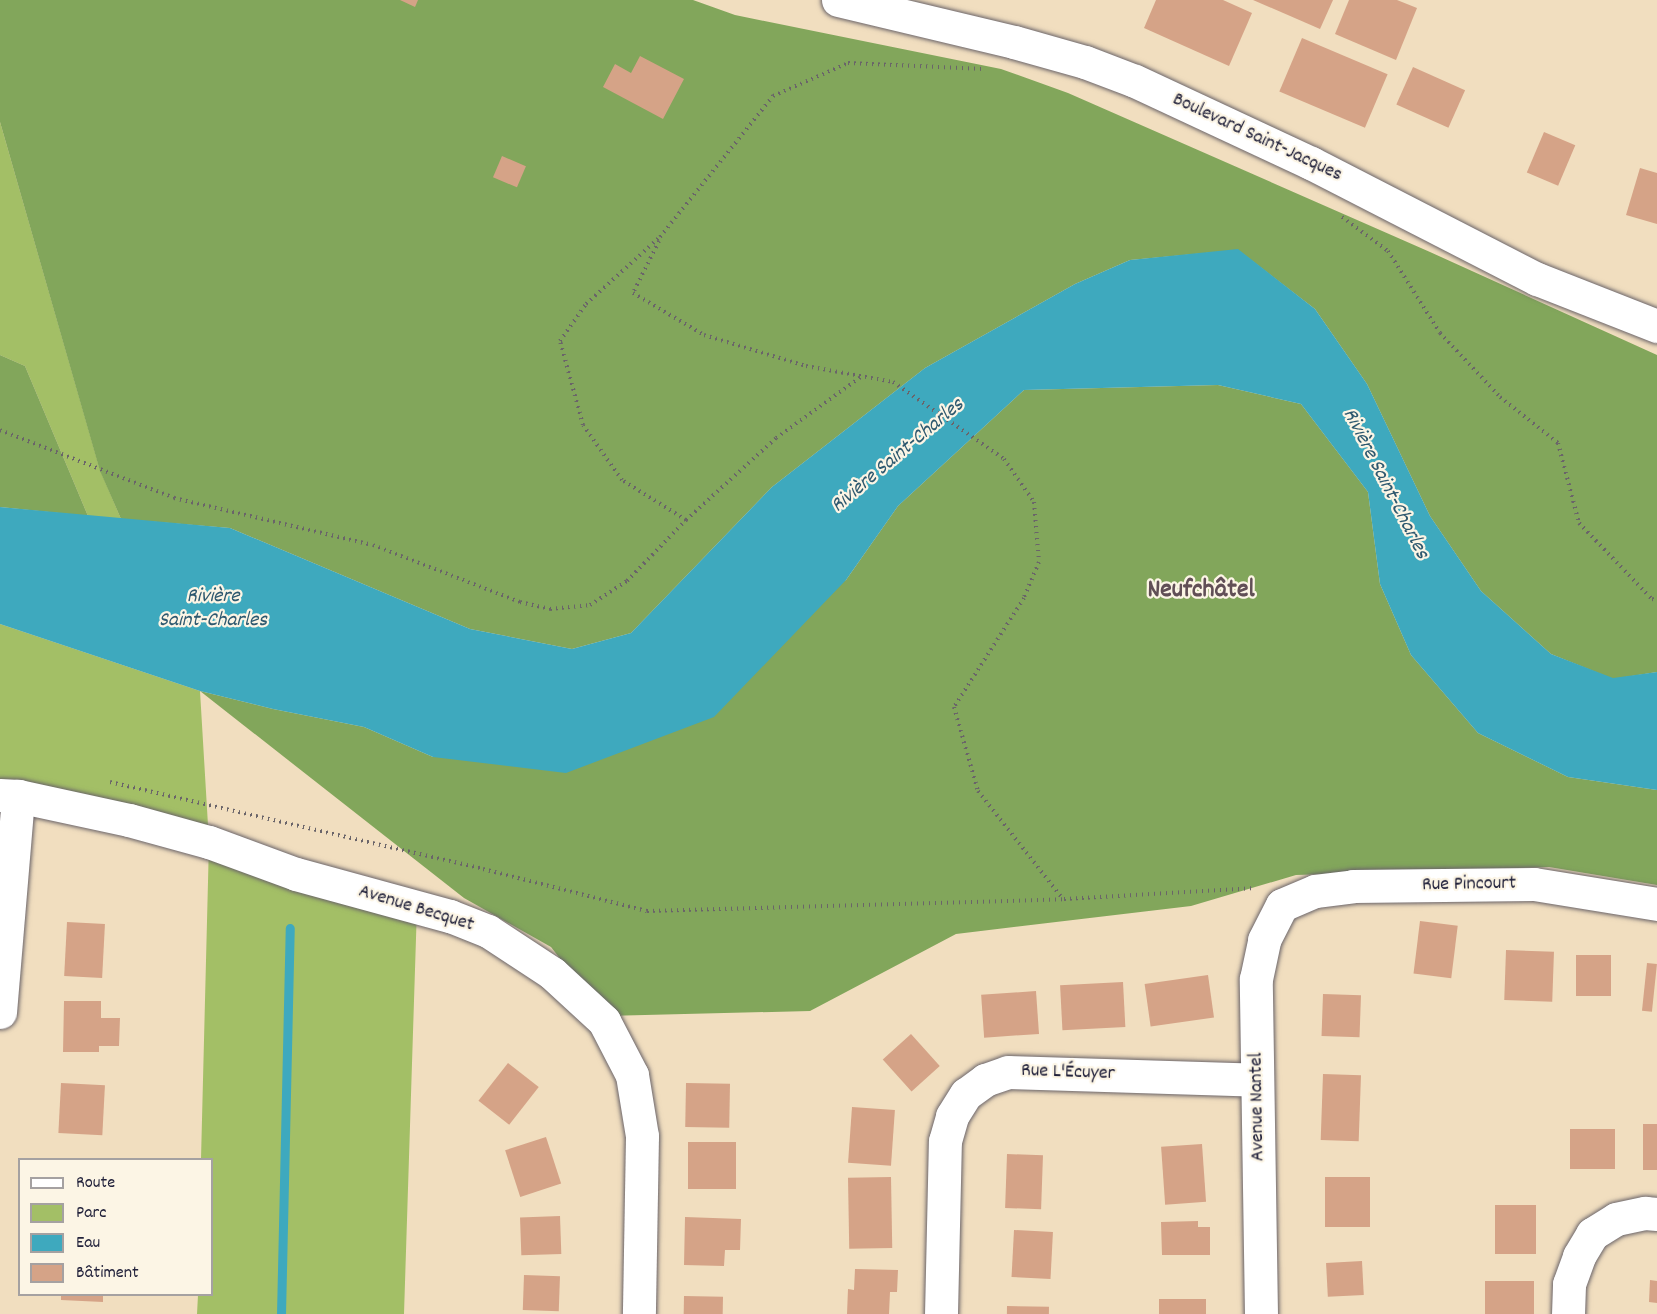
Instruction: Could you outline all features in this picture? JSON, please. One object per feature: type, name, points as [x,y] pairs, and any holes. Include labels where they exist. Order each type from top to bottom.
[{"type":"street","name":"Boulevard Saint-Jacques","points":[[838,0],[1014,42],[1085,62],[1135,81],[1311,163],[1537,279],[1657,326]]},
{"type":"street","points":[[0,1012],[9,795]]},
{"type":"street","name":"Avenue Becquet","points":[[9,795],[129,820],[209,842],[296,874],[450,916],[488,931],[552,973],[604,1021],[632,1075],[642,1136],[639,1314]]},
{"type":"street","name":"Rue Pincourt","points":[[1282,905],[1315,891],[1353,886],[1534,884],[1657,904]]},
{"type":"street","name":"Avenue Nantel","points":[[1261,1314],[1256,979],[1264,940],[1282,905]]},
{"type":"street","name":"Rue L'Écuyer","points":[[941,1314],[945,1141],[952,1116],[966,1094],[985,1080],[1008,1071],[1257,1080]]},
{"type":"street","points":[[1568,1314],[1569,1284],[1579,1256],[1592,1234],[1616,1219],[1645,1213],[1657,1214]]},
{"type":"path","points":[[686,520],[622,480],[583,425],[560,341],[586,304],[660,237],[774,96],[848,63],[989,69]]},
{"type":"path","points":[[1341,216],[1388,251],[1440,333],[1500,397],[1558,443],[1579,523],[1652,599],[1657,600]]},
{"type":"path","points":[[660,237],[633,293],[704,335],[806,366],[893,382],[1004,459],[1034,502],[1039,562],[1024,598],[954,707],[978,791],[1064,899]]},
{"type":"path","points":[[0,430],[174,498],[373,545],[520,602],[550,609],[590,605],[627,581],[686,520],[776,438],[861,376]]},
{"type":"path","points":[[109,782],[438,858],[647,911],[1064,899],[1254,887],[1282,905]]},
{"type":"green space","points":[[0,0],[693,0],[735,15],[1001,69],[1068,93],[1430,252],[1657,355],[1657,672],[1613,679],[1551,654],[1481,591],[1430,516],[1367,384],[1315,309],[1238,250],[1130,260],[1075,284],[925,368],[772,487],[631,633],[572,649],[470,629],[230,528],[121,519],[100,471],[0,122]]},
{"type":"green space","points":[[0,122],[100,470],[121,519],[88,516],[25,366],[0,355]]},
{"type":"green space","points":[[0,355],[25,366],[88,516],[0,507]]},
{"type":"green space","points":[[1218,385],[1301,404],[1368,492],[1380,584],[1411,655],[1478,733],[1568,777],[1657,790],[1657,885],[1549,867],[1296,875],[1191,906],[956,934],[810,1011],[605,1016],[551,947],[464,898],[200,691],[273,709],[364,727],[433,757],[846,580],[898,506],[1024,390]]},
{"type":"green space","points":[[0,624],[200,691],[209,842],[0,795]]},
{"type":"green space","points":[[209,842],[417,907],[404,1314],[197,1314],[198,1296],[213,1296],[213,1158],[201,1158]]},
{"type":"water","name":"Rivière Saint-Charles","points":[[1238,249],[1315,309],[1367,384],[1430,516],[1481,591],[1551,654],[1613,678],[1657,672],[1657,790],[1568,777],[1478,733],[1411,655],[1380,584],[1368,492],[1301,404],[1218,385],[1024,390],[898,506],[846,580],[714,717],[566,773],[433,757],[364,727],[273,709],[200,691],[0,624],[0,507],[230,528],[470,629],[572,649],[631,633],[772,487],[925,368],[1075,284],[1130,260]]},
{"type":"building","points":[[400,0],[418,0],[415,7]]},
{"type":"building","points":[[1156,0],[1223,0],[1252,13],[1229,66],[1144,28]]},
{"type":"building","points":[[1253,0],[1333,0],[1320,29]]},
{"type":"building","points":[[1349,0],[1397,0],[1417,8],[1396,60],[1335,34]]},
{"type":"building","points":[[1302,38],[1388,74],[1365,128],[1279,91]]},
{"type":"building","points":[[640,56],[684,79],[663,119],[603,87],[615,64],[631,73]]},
{"type":"building","points":[[1413,67],[1465,90],[1448,128],[1396,104]]},
{"type":"building","points":[[1544,132],[1575,145],[1558,186],[1527,173]]},
{"type":"building","points":[[502,156],[526,166],[517,187],[493,177]]},
{"type":"building","points":[[1640,168],[1657,173],[1657,224],[1626,215]]},
{"type":"building","points":[[1420,921],[1458,926],[1451,978],[1414,974]]},
{"type":"building","points":[[67,922],[105,924],[102,978],[64,976]]},
{"type":"building","points":[[1506,950],[1554,952],[1552,1002],[1504,1000]]},
{"type":"building","points":[[1576,955],[1611,955],[1611,996],[1576,996]]},
{"type":"building","points":[[1647,963],[1657,964],[1652,1012],[1642,1011]]},
{"type":"building","points":[[1208,975],[1214,1018],[1151,1026],[1145,984]]},
{"type":"building","points":[[1123,982],[1125,1027],[1062,1030],[1060,985]]},
{"type":"building","points":[[1036,991],[1039,1034],[984,1038],[981,995]]},
{"type":"building","points":[[1323,994],[1361,995],[1360,1037],[1322,1036]]},
{"type":"building","points":[[64,1001],[101,1001],[101,1018],[120,1018],[119,1046],[99,1046],[99,1052],[63,1052]]},
{"type":"building","points":[[911,1034],[940,1066],[912,1091],[883,1059]]},
{"type":"building","points":[[508,1063],[539,1087],[509,1125],[478,1101]]},
{"type":"building","points":[[1323,1074],[1361,1075],[1359,1141],[1321,1140]]},
{"type":"building","points":[[61,1083],[105,1085],[102,1135],[58,1133]]},
{"type":"building","points":[[686,1083],[730,1084],[729,1128],[685,1127]]},
{"type":"building","points":[[852,1107],[895,1110],[891,1166],[848,1163]]},
{"type":"building","points":[[1643,1124],[1657,1124],[1657,1170],[1643,1170]]},
{"type":"building","points":[[1570,1129],[1615,1129],[1615,1169],[1570,1169]]},
{"type":"building","points":[[546,1137],[561,1184],[520,1197],[505,1150]]},
{"type":"building","points":[[688,1142],[736,1142],[736,1189],[688,1189]]},
{"type":"building","points":[[1202,1144],[1206,1202],[1165,1205],[1161,1147]]},
{"type":"building","points":[[1007,1154],[1043,1155],[1041,1209],[1005,1208]]},
{"type":"building","points":[[891,1177],[892,1248],[849,1249],[848,1178]]},
{"type":"building","points":[[1325,1177],[1370,1177],[1370,1227],[1325,1227]]},
{"type":"building","points":[[1495,1205],[1536,1205],[1536,1254],[1495,1254]]},
{"type":"building","points":[[560,1216],[561,1254],[521,1255],[520,1217]]},
{"type":"building","points":[[685,1217],[741,1219],[740,1250],[725,1250],[724,1266],[684,1265]]},
{"type":"building","points":[[1198,1221],[1198,1227],[1210,1227],[1210,1255],[1162,1255],[1161,1222]]},
{"type":"building","points":[[1014,1230],[1053,1232],[1050,1279],[1012,1277]]},
{"type":"building","points":[[1362,1261],[1364,1295],[1328,1297],[1326,1263]]},
{"type":"building","points":[[855,1269],[898,1270],[897,1292],[890,1292],[889,1314],[847,1314],[848,1289],[854,1290]]},
{"type":"building","points":[[524,1275],[560,1276],[559,1311],[523,1310]]},
{"type":"building","points":[[1650,1280],[1657,1281],[1657,1303],[1649,1302]]},
{"type":"building","points":[[1485,1281],[1534,1281],[1534,1314],[1485,1314]]},
{"type":"building","points":[[61,1296],[103,1296],[103,1302],[61,1300]]},
{"type":"building","points":[[684,1296],[723,1297],[723,1314],[684,1314]]},
{"type":"building","points":[[1159,1299],[1206,1299],[1206,1314],[1159,1314]]},
{"type":"building","points":[[1007,1306],[1049,1307],[1049,1314],[1007,1314]]},
{"type":"waterway","points":[[281,1314],[290,928]]},
{"type":"district","name":"Neufchâtel","points":[[1201,591]]}]
